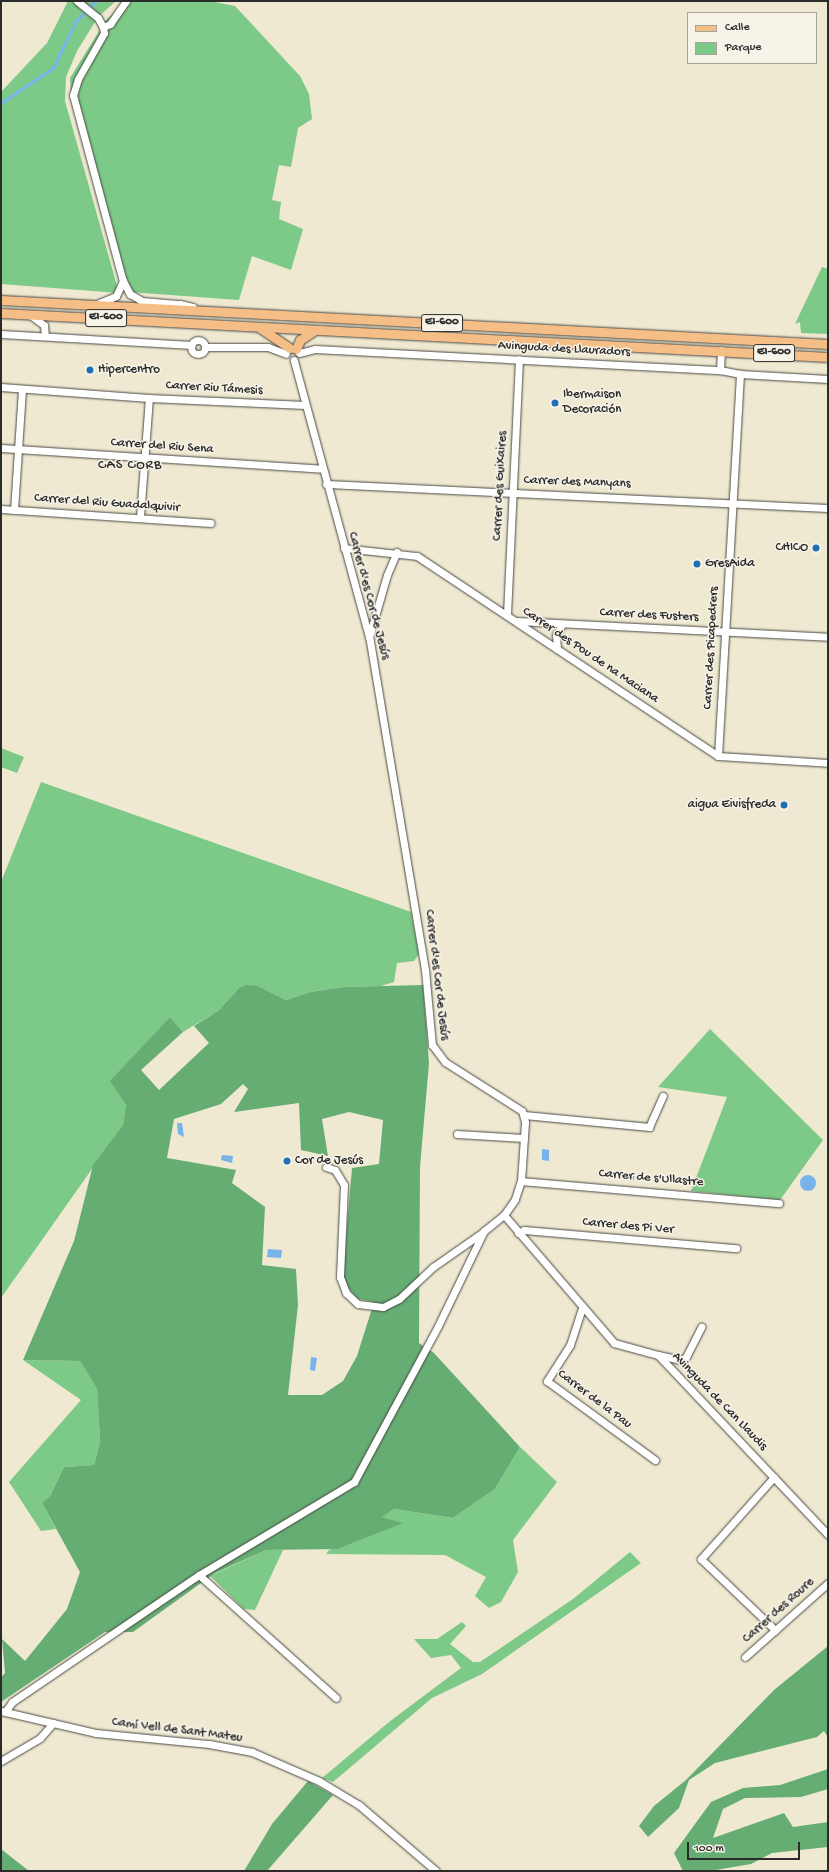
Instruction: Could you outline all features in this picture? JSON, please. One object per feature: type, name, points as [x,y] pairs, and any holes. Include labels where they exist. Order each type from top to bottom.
[{"type":"main road","name":"EI-600","points":[[1,300],[828,344]]},
{"type":"main road","name":"EI-600","points":[[1,313],[721,350],[828,357]]},
{"type":"main road","points":[[257,326],[293,351],[300,340],[316,330]]},
{"type":"street","points":[[77,1],[98,18],[104,27],[104,33],[78,79],[73,95],[123,281],[130,294],[142,301],[180,304],[204,311]]},
{"type":"street","points":[[104,27],[110,24],[126,1]]},
{"type":"street","points":[[92,305],[116,296],[123,281]]},
{"type":"street","points":[[28,314],[44,325],[45,336]]},
{"type":"street","points":[[1,334],[192,345],[198,340],[205,347],[268,347],[293,351],[288,359],[294,360],[305,405]]},
{"type":"street","points":[[192,345],[192,350],[197,354],[203,352],[205,347]]},
{"type":"street","name":"Avinguda des Llauradors","points":[[293,351],[316,349],[519,359],[720,370],[740,374],[828,379]]},
{"type":"street","points":[[720,370],[721,350]]},
{"type":"street","name":"Carrer des Guixaires","points":[[507,614],[519,359]]},
{"type":"street","name":"Carrer des Picapedrers","points":[[718,756],[740,374]]},
{"type":"street","name":"Carrer Riu Támesis","points":[[1,387],[149,398],[305,405]]},
{"type":"street","points":[[14,510],[22,388]]},
{"type":"street","points":[[140,517],[149,398]]},
{"type":"street","name":"Carrer d'es Cor de Jesús","points":[[305,405],[369,637],[425,970],[432,1045],[438,1056],[445,1062],[518,1108],[524,1115]]},
{"type":"street","name":"Carrer del Riu Sena","points":[[1,448],[322,469]]},
{"type":"street","name":"Carrer des Manyans","points":[[326,484],[733,502],[828,508]]},
{"type":"street","name":"Carrer del Riu Guadalquivir","points":[[1,509],[211,522]]},
{"type":"street","name":"Carrer des Pou de na Maciana","points":[[344,548],[397,552],[417,556],[507,614],[718,756]]},
{"type":"street","points":[[369,637],[387,575],[397,552]]},
{"type":"street","name":"Carrer des Fusters","points":[[517,621],[828,637]]},
{"type":"street","points":[[558,648],[556,635],[562,624]]},
{"type":"street","points":[[718,756],[828,763]]},
{"type":"street","points":[[326,1167],[335,1170],[344,1185],[340,1277],[346,1293],[358,1304],[383,1307],[399,1299],[433,1267],[504,1215],[515,1199],[521,1181],[524,1115],[649,1127],[663,1096]]},
{"type":"street","points":[[457,1134],[524,1138]]},
{"type":"street","name":"Carrer de s'Ullastre","points":[[521,1181],[778,1203]]},
{"type":"street","name":"Avinguda de Can Llaudis","points":[[504,1215],[582,1308],[614,1343],[658,1355],[828,1535]]},
{"type":"street","name":"Carrer des Pi Ver","points":[[518,1233],[524,1230],[736,1248]]},
{"type":"street","points":[[3,1712],[12,1702],[199,1576],[354,1482],[421,1357],[484,1231]]},
{"type":"street","name":"Carrer de la Pau","points":[[582,1308],[570,1344],[547,1381],[655,1460]]},
{"type":"street","points":[[658,1355],[681,1360],[686,1357],[701,1327]]},
{"type":"street","points":[[774,1477],[701,1559],[775,1630]]},
{"type":"street","points":[[199,1576],[336,1698]]},
{"type":"street","name":"Carrer des Roure","points":[[745,1657],[828,1583]]},
{"type":"street","name":"Camí Vell de Sant Mateu","points":[[3,1712],[96,1733],[230,1747],[264,1757],[319,1781],[359,1805],[436,1871]]},
{"type":"street","points":[[1,1761],[40,1738],[53,1723]]},
{"type":"green space","points":[[68,1],[116,1],[98,17],[77,51],[66,77],[65,101],[119,293],[1,284],[1,92],[47,43]]},
{"type":"green space","points":[[127,1],[210,1],[235,6],[300,76],[309,94],[312,119],[298,128],[291,167],[279,165],[272,200],[281,202],[279,219],[303,229],[291,270],[252,256],[239,300],[129,292],[71,95],[70,78],[106,20]]},
{"type":"green space","points":[[822,267],[828,269],[828,334],[801,333],[800,322],[795,324]]},
{"type":"green space","points":[[1,748],[24,757],[17,773],[1,767]]},
{"type":"green space","points":[[41,782],[411,912],[419,954],[414,961],[397,963],[394,982],[381,986],[343,987],[310,992],[286,1000],[258,986],[239,988],[219,1010],[183,1032],[170,1017],[111,1081],[126,1105],[123,1125],[1,1298],[1,882]]},
{"type":"green space","points":[[246,985],[258,986],[286,1000],[310,992],[343,987],[423,985],[429,1063],[420,1167],[419,1343],[434,1353],[520,1447],[495,1489],[453,1518],[394,1509],[382,1517],[403,1523],[337,1549],[266,1550],[215,1573],[133,1632],[105,1632],[1,1702],[1,1677],[5,1673],[2,1639],[25,1661],[67,1609],[80,1572],[42,1503],[50,1496],[64,1467],[94,1465],[100,1441],[97,1389],[80,1361],[23,1360],[74,1241],[93,1165],[123,1125],[126,1105],[110,1081],[170,1017],[183,1032],[141,1070],[159,1090],[209,1043],[194,1026],[219,1010],[239,988]],"holes":[[[243,1084],[248,1089],[234,1112],[299,1103],[301,1150],[328,1156],[322,1119],[349,1112],[383,1120],[379,1164],[352,1168],[343,1273],[347,1287],[358,1299],[374,1302],[357,1356],[343,1381],[322,1395],[288,1395],[298,1305],[296,1269],[262,1265],[265,1207],[232,1183],[236,1170],[167,1158],[174,1119],[221,1104]]]},
{"type":"green space","points":[[710,1029],[823,1140],[780,1200],[691,1191],[727,1097],[658,1087]]},
{"type":"green space","points":[[23,1360],[80,1361],[97,1389],[100,1441],[94,1465],[64,1467],[50,1496],[42,1503],[56,1529],[41,1531],[9,1482],[81,1400]]},
{"type":"green space","points":[[520,1447],[557,1482],[513,1540],[518,1572],[501,1602],[489,1608],[475,1596],[486,1577],[445,1555],[326,1554],[329,1550],[402,1523],[381,1517],[394,1509],[453,1518],[495,1489]]},
{"type":"green space","points":[[266,1550],[283,1550],[255,1610],[244,1609],[210,1576]]},
{"type":"green space","points":[[630,1552],[641,1563],[482,1674],[432,1698],[333,1782],[322,1778],[389,1722],[461,1668],[451,1655],[431,1658],[414,1639],[437,1639],[462,1622],[466,1626],[450,1644],[473,1662],[480,1662],[573,1599]]},
{"type":"green space","points":[[828,1646],[828,1737],[824,1731],[817,1737],[715,1763],[689,1780],[679,1808],[648,1837],[639,1826],[654,1806],[686,1780],[774,1690]]},
{"type":"green space","points":[[828,1769],[828,1789],[801,1797],[745,1798],[723,1809],[713,1838],[784,1813],[793,1827],[828,1822],[828,1847],[772,1853],[751,1864],[710,1871],[683,1871],[674,1853],[711,1802],[743,1788],[780,1785]]},
{"type":"green space","points":[[308,1781],[333,1795],[267,1871],[244,1871],[272,1824]]},
{"type":"green space","points":[[1,1849],[29,1871],[1,1871]]},
{"type":"water","points":[[177,1123],[182,1123],[184,1137],[178,1134]]},
{"type":"water","points":[[542,1149],[549,1150],[549,1161],[542,1160]]},
{"type":"water","points":[[222,1155],[233,1156],[232,1163],[221,1160]]},
{"type":"water","points":[[624,1173],[635,1173],[634,1180],[623,1178]]},
{"type":"water","points":[[808,1175],[814,1177],[816,1183],[814,1189],[808,1191],[802,1189],[800,1183],[802,1177]]},
{"type":"water","points":[[268,1249],[282,1250],[281,1258],[267,1257]]},
{"type":"water","points":[[311,1357],[317,1358],[315,1371],[310,1370]]},
{"type":"waterway","points":[[1,103],[53,68],[76,21],[96,1]]},
{"type":"place","name":"Hipercentro","points":[[90,370]]},
{"type":"place","name":"Ibermaison Decoración","points":[[555,403]]},
{"type":"place","name":"CHICO","points":[[816,548]]},
{"type":"place","name":"GresAida","points":[[697,564]]},
{"type":"place","name":"aigua Eivisfreda","points":[[784,805]]},
{"type":"place","name":"Cor de Jesús","points":[[287,1161]]},
{"type":"district","name":"CAS CORB","points":[[130,466]]}]
